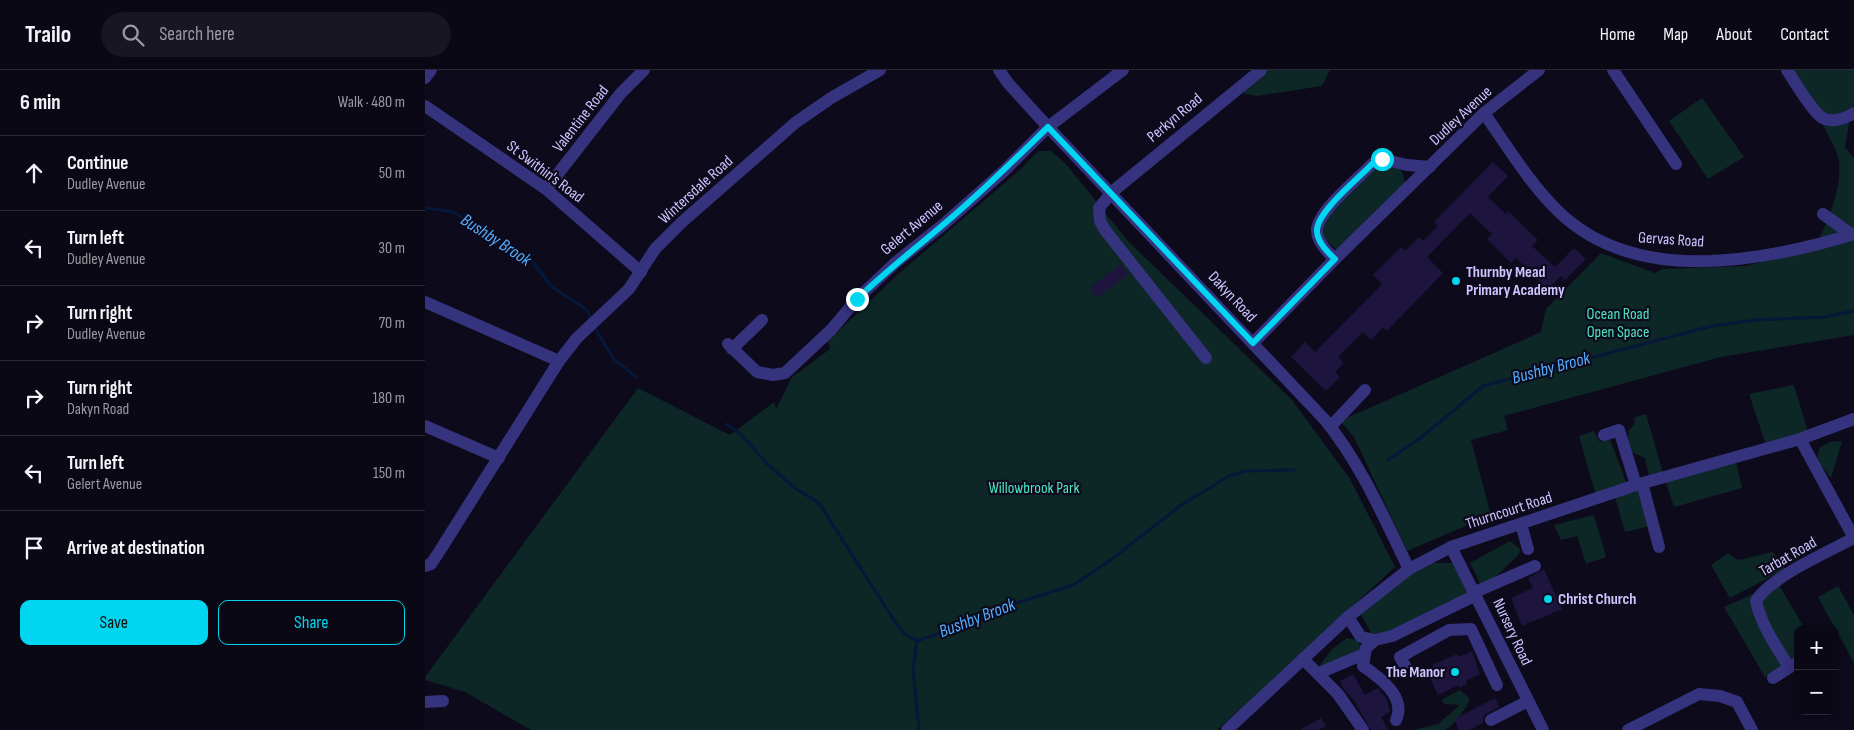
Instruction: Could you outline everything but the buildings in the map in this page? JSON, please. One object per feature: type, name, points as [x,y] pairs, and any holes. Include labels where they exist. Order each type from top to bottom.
[{"type":"street","points":[[425,78],[431,70]]},
{"type":"street","name":"Valentine Road","points":[[546,189],[621,93],[643,70]]},
{"type":"street","name":"Wintersdale Road","points":[[425,566],[431,564],[439,552],[559,361],[577,338],[629,289],[655,249],[682,222],[795,123],[831,98],[879,70]]},
{"type":"street","name":"Dakyn Road","points":[[999,70],[1007,83],[1112,192],[1343,440],[1409,569]]},
{"type":"street","name":"Gelert Avenue","points":[[762,320],[730,347],[757,372],[773,375],[785,373],[831,330],[857,299],[895,263],[944,224],[1004,171],[1048,127],[1123,70]]},
{"type":"street","name":"Perkyn Road","points":[[1206,358],[1105,230],[1100,221],[1099,208],[1112,192],[1261,70]]},
{"type":"street","name":"Dudley Avenue","points":[[1253,343],[1335,259],[1484,113],[1539,70]]},
{"type":"street","points":[[1613,70],[1677,164]]},
{"type":"street","points":[[1787,70],[1820,116],[1829,120],[1839,119],[1854,112]]},
{"type":"street","name":"St Swithin's Road","points":[[425,106],[546,189],[641,272]]},
{"type":"street","name":"Gervas Road","points":[[1484,113],[1559,212],[1593,238],[1621,251],[1651,258],[1694,261],[1752,257],[1809,247],[1852,234]]},
{"type":"street","name":"Dudley Avenue","points":[[1335,259],[1325,249],[1317,231],[1320,218],[1372,164],[1382,159],[1407,165],[1430,167]]},
{"type":"street","points":[[1823,214],[1852,234]]},
{"type":"street","points":[[425,302],[559,361]]},
{"type":"street","points":[[1331,426],[1365,390]]},
{"type":"street","name":"Thurncourt Road","points":[[1227,730],[1348,617],[1409,569],[1451,547],[1639,484],[1800,439],[1854,419]]},
{"type":"street","points":[[425,426],[499,458]]},
{"type":"street","points":[[1603,435],[1625,428],[1639,484],[1659,547]]},
{"type":"street","points":[[1800,439],[1854,538]]},
{"type":"street","points":[[1521,524],[1527,550]]},
{"type":"street","name":"Tarbat Road","points":[[1794,665],[1772,641],[1758,612],[1756,600],[1762,590],[1775,581],[1854,538]]},
{"type":"street","name":"Nursery Road","points":[[1451,547],[1543,730]]},
{"type":"street","points":[[1348,617],[1361,637],[1375,640],[1392,636],[1535,566]]},
{"type":"street","points":[[1408,671],[1401,657],[1449,630],[1471,629],[1497,685]]},
{"type":"street","points":[[1375,640],[1366,648],[1363,666],[1388,685],[1397,702],[1399,712],[1395,720]]},
{"type":"street","points":[[1319,673],[1364,654]]},
{"type":"street","points":[[1303,659],[1338,694],[1363,730]]},
{"type":"street","points":[[1773,678],[1794,665]]},
{"type":"street","points":[[1628,730],[1699,694],[1721,696],[1737,702],[1752,730]]},
{"type":"street","points":[[425,702],[443,701]]},
{"type":"street","points":[[1491,720],[1528,701]]},
{"type":"green space","points":[[1267,70],[1330,70],[1322,86],[1257,96],[1236,92]]},
{"type":"green space","points":[[1793,70],[1854,70],[1854,106],[1837,116],[1820,111]]},
{"type":"green space","points":[[1702,98],[1744,157],[1708,179],[1669,121]]},
{"type":"green space","name":"Ocean Road Open Space","points":[[1820,116],[1850,117],[1845,147],[1854,158],[1854,335],[1721,357],[1504,416],[1508,430],[1471,440],[1491,515],[1407,551],[1354,437],[1340,421],[1541,332],[1546,309],[1601,253],[1655,273],[1662,269],[1745,266],[1818,249],[1817,245],[1835,199],[1839,174],[1839,162],[1836,151]]},
{"type":"green space","name":"Willowbrook Park","points":[[1038,151],[1051,151],[1066,164],[1128,241],[1292,400],[1350,479],[1395,567],[1274,678],[1241,712],[1238,711],[1217,730],[531,730],[465,692],[425,680],[425,677],[638,388],[730,435],[774,402],[776,409],[792,377],[830,349],[828,341],[896,276],[1022,168]]},
{"type":"green space","points":[[1383,164],[1399,168],[1403,174],[1406,188],[1341,253],[1326,240],[1323,234],[1325,218],[1376,167]]},
{"type":"green space","points":[[1794,385],[1809,435],[1767,448],[1749,394]]},
{"type":"green space","points":[[1646,414],[1664,477],[1650,481],[1645,458],[1626,450],[1629,430],[1634,425],[1635,417]]},
{"type":"green space","points":[[1594,431],[1599,441],[1610,440],[1628,487],[1636,485],[1649,526],[1625,532],[1614,493],[1597,499],[1579,436]]},
{"type":"green space","points":[[1842,441],[1831,478],[1817,460],[1819,448],[1830,442]]},
{"type":"green space","points":[[1735,457],[1742,488],[1674,507],[1664,477]]},
{"type":"green space","points":[[1594,515],[1606,557],[1586,564],[1577,536],[1561,540],[1554,525]]},
{"type":"green space","points":[[1510,541],[1520,549],[1519,554],[1483,589],[1470,563]]},
{"type":"green space","points":[[1773,552],[1785,569],[1730,598],[1711,565],[1728,553],[1738,560]]},
{"type":"green space","points":[[1421,563],[1460,563],[1476,595],[1375,640],[1359,611]]},
{"type":"green space","points":[[1778,583],[1803,625],[1794,625],[1794,663],[1765,677],[1724,607]]},
{"type":"green space","points":[[1838,586],[1854,615],[1854,663],[1839,636],[1839,625],[1833,625],[1818,597]]},
{"type":"green space","points":[[1347,638],[1357,640],[1361,648],[1322,672],[1320,665],[1332,649]]},
{"type":"green space","points":[[1460,690],[1470,699],[1460,716],[1449,728],[1445,730],[1413,730],[1438,724],[1460,705],[1445,704],[1441,700]]},
{"type":"waterway","name":"Bushby Brook","points":[[425,208],[454,212],[514,252],[530,258],[552,287],[587,310],[592,321]]},
{"type":"waterway","name":"Bushby Brook","points":[[1388,460],[1423,436],[1483,386],[1712,326],[1756,320],[1825,317],[1854,311]]},
{"type":"waterway","name":"Bushby Brook","points":[[594,327],[614,359],[636,377]]},
{"type":"waterway","name":"Bushby Brook","points":[[726,424],[740,433],[767,464],[795,488],[819,503],[897,625],[905,634],[917,641],[989,616],[1004,607],[1073,585],[1108,562],[1180,506],[1229,476],[1246,471],[1294,470]]},
{"type":"waterway","points":[[917,641],[913,669],[919,730]]},
{"type":"place","name":"Thurnby Mead Primary Academy","points":[[1456,281]]},
{"type":"place","name":"Christ Church","points":[[1548,599]]},
{"type":"place","name":"The Manor","points":[[1455,672]]},
{"type":"route","points":[[857,299],[895,263],[944,224],[1004,171],[1048,127],[1112,192],[1253,343],[1335,259],[1325,249],[1317,231],[1320,218],[1372,164],[1382,159]]}]
